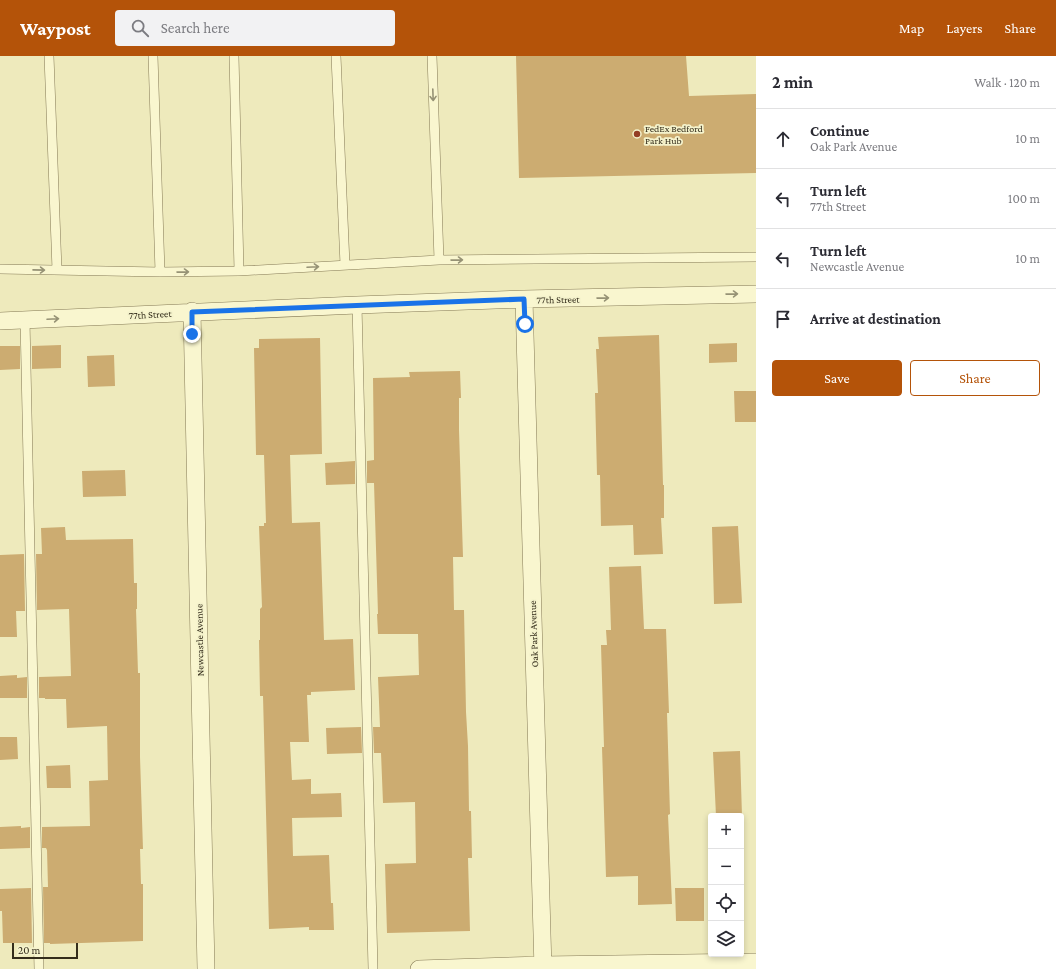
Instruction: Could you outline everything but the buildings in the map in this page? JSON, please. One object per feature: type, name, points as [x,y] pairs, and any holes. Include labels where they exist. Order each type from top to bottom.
[{"type":"street","name":"77th Street","points":[[0,321],[524,299],[756,294]]},
{"type":"street","name":"Oak Park Avenue","points":[[524,299],[543,967]]},
{"type":"street","name":"Newcastle Avenue","points":[[192,312],[206,969]]},
{"type":"street","points":[[419,969],[756,962]]},
{"type":"lane","points":[[49,56],[57,270]]},
{"type":"lane","points":[[153,56],[160,272]]},
{"type":"lane","points":[[234,56],[239,271]]},
{"type":"lane","points":[[336,56],[345,265]]},
{"type":"lane","points":[[432,56],[438,260]]},
{"type":"lane","points":[[0,269],[160,272],[239,271],[438,260],[756,257]]},
{"type":"lane","points":[[357,305],[373,969]]},
{"type":"lane","points":[[25,320],[39,969]]},
{"type":"place","name":"FedEx Bedford Park Hub","points":[[637,134]]},
{"type":"route","points":[[192,334],[192,312],[524,299],[525,324]]}]
